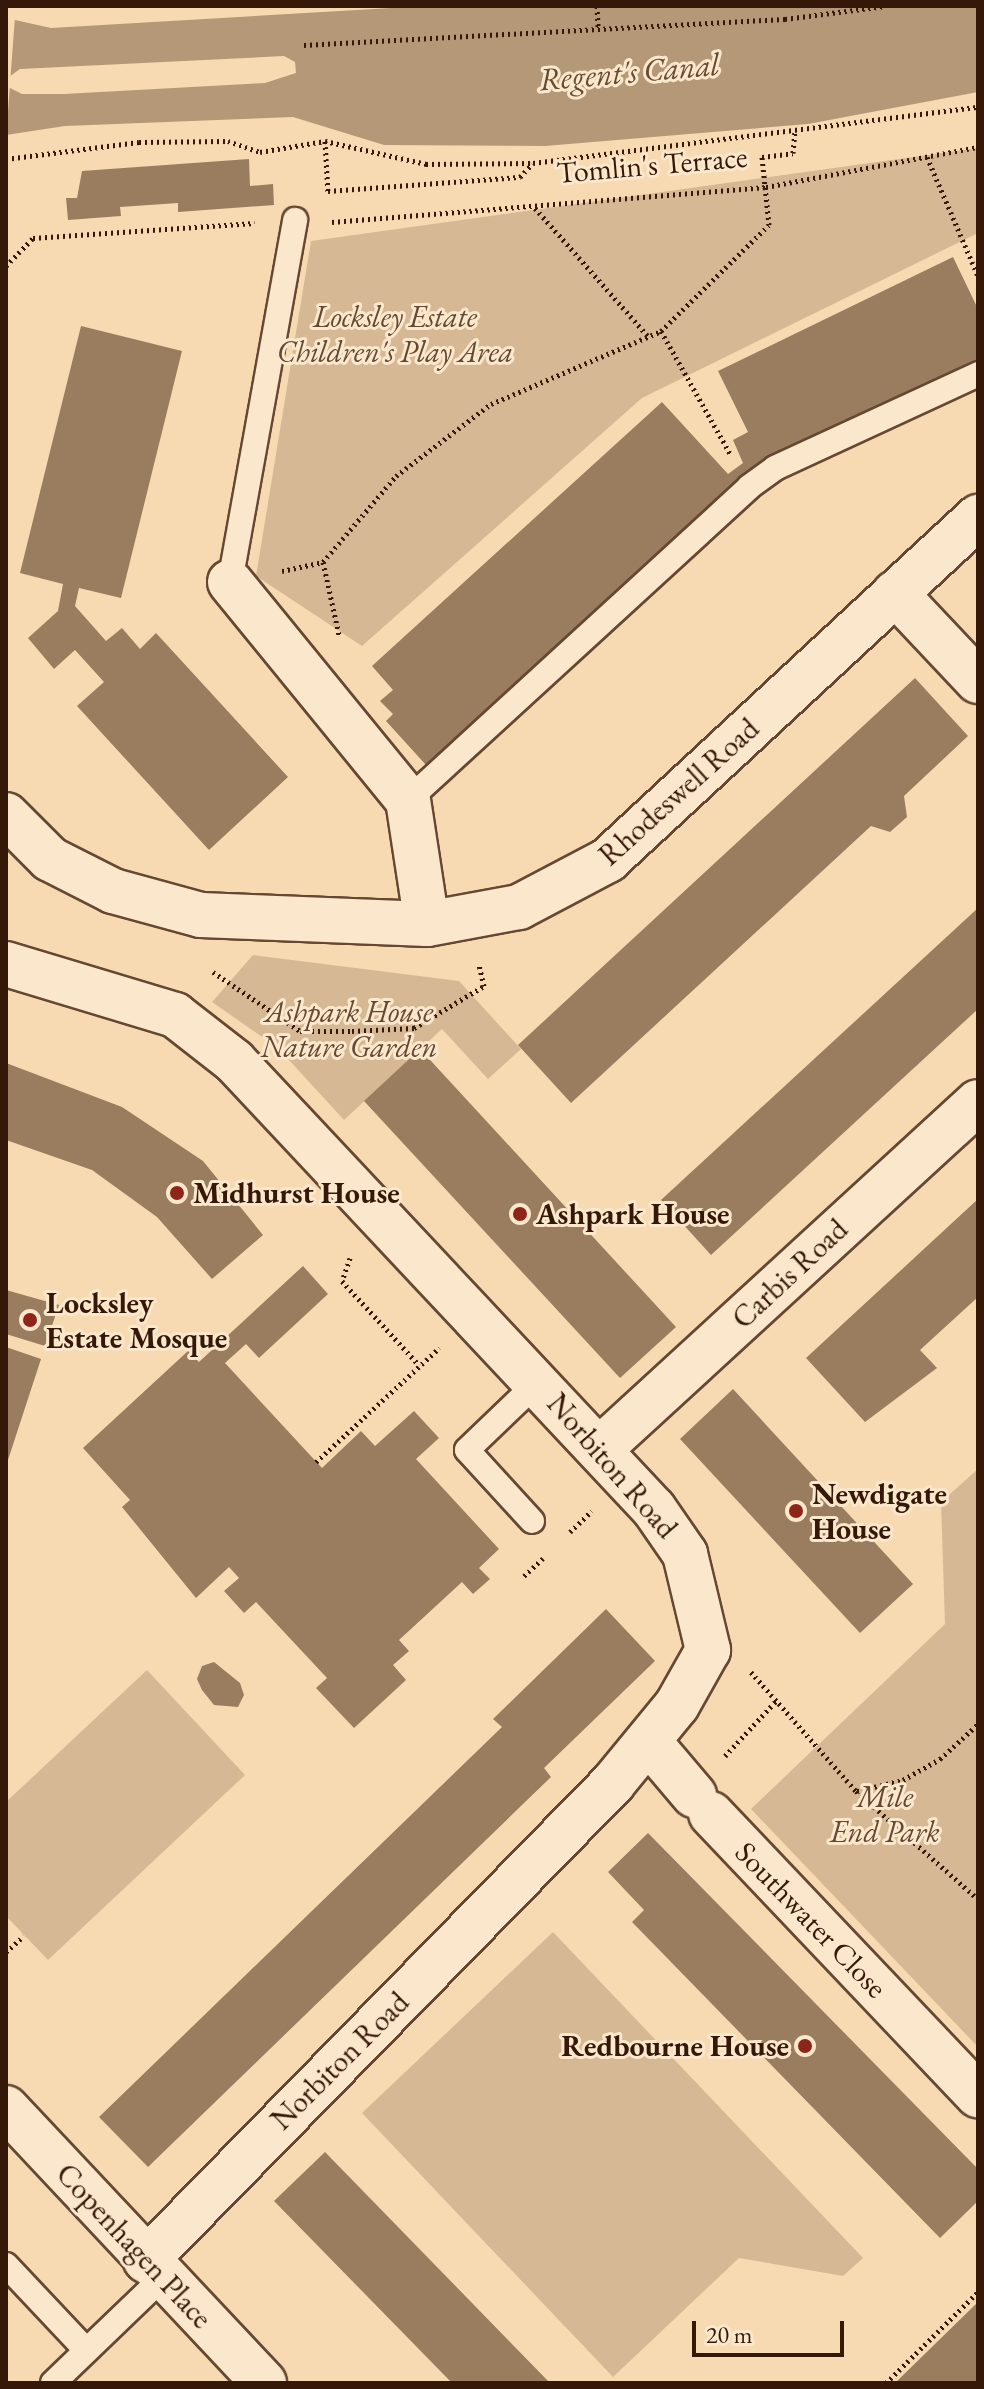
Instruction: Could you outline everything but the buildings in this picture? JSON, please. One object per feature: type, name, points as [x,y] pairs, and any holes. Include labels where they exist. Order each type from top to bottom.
[{"type":"street","name":"Rhodeswell Road","points":[[6,815],[62,866],[113,891],[201,915],[427,924],[519,907],[608,860],[978,517]]},
{"type":"street","points":[[230,582],[408,800],[427,924]]},
{"type":"street","points":[[895,593],[978,681]]},
{"type":"street","name":"Norbiton Road","points":[[6,964],[175,1015],[205,1034],[602,1447],[685,1554],[708,1650],[700,1673],[649,1742],[154,2269]]},
{"type":"street","name":"Carbis Road","points":[[602,1447],[978,1102]]},
{"type":"street","name":"Southwater Close","points":[[649,1742],[708,1790],[978,2095]]},
{"type":"street","name":"Copenhagen Place","points":[[6,2108],[264,2383]]},
{"type":"lane","points":[[230,582],[295,220]]},
{"type":"lane","points":[[408,800],[749,487],[775,468],[978,374]]},
{"type":"lane","points":[[532,1521],[467,1450],[539,1381]]},
{"type":"lane","points":[[6,2265],[86,2350]]},
{"type":"lane","points":[[53,2383],[86,2350],[154,2269]]},
{"type":"path","points":[[597,6],[598,28]]},
{"type":"path","points":[[304,45],[785,19],[885,6]]},
{"type":"path","points":[[6,159],[139,142],[228,141],[260,152],[325,141],[426,164],[533,163],[978,107]]},
{"type":"path","points":[[230,582],[323,562],[396,476],[491,404],[661,331],[769,225],[762,157],[793,153],[795,131]]},
{"type":"path","points":[[325,141],[328,191],[520,177],[533,163]]},
{"type":"path","name":"Tomlin's Terrace","points":[[328,222],[766,187],[978,147]]},
{"type":"path","points":[[927,157],[978,276]]},
{"type":"path","points":[[534,207],[648,336]]},
{"type":"path","points":[[6,266],[33,238],[196,227]]},
{"type":"path","points":[[661,331],[749,487]]},
{"type":"path","points":[[213,972],[300,1031],[352,1031],[414,1028],[484,986],[479,965]]},
{"type":"path","points":[[345,1248],[351,1268],[342,1281],[419,1365]]},
{"type":"path","points":[[316,1462],[442,1344]]},
{"type":"path","points":[[708,1650],[746,1667],[856,1791],[978,1899]]},
{"type":"path","points":[[708,1790],[776,1701]]},
{"type":"path","points":[[856,1791],[903,1780],[940,1759],[978,1724]]},
{"type":"path","points":[[6,1952],[24,1936]]},
{"type":"path","points":[[886,2383],[978,2292]]},
{"type":"green space","name":"Locksley Estate Children's Play Area","points":[[978,148],[978,233],[642,398],[362,646],[256,576],[311,241]]},
{"type":"green space","name":"Ashpark House Nature Garden","points":[[253,955],[459,981],[521,1049],[488,1079],[442,1029],[344,1120],[278,1048],[212,1002]]},
{"type":"green space","name":"Mile End Park","points":[[978,1469],[978,2047],[751,1809],[945,1624],[941,1502]]},
{"type":"green space","points":[[147,1670],[245,1775],[48,1960],[6,1916],[6,1802]]},
{"type":"green space","points":[[553,1932],[863,2258],[843,2276],[739,2258],[613,2377],[362,2113]]},
{"type":"water","name":"Regent's Canal","points":[[425,6],[978,6],[978,92],[808,124],[545,146],[384,145],[293,117],[65,126],[6,135],[6,86],[22,94],[64,94],[265,83],[296,73],[295,62],[284,56],[20,69],[6,79],[6,18],[51,28]]},
{"type":"pier","points":[[6,14],[15,16],[6,139]]},
{"type":"place","name":"Midhurst House","points":[[177,1193]]},
{"type":"place","name":"Ashpark House","points":[[520,1214]]},
{"type":"place","name":"Locksley Estate Mosque","points":[[30,1320]]},
{"type":"place","name":"Newdigate House","points":[[796,1511]]},
{"type":"place","name":"Redbourne House","points":[[805,2046]]}]
